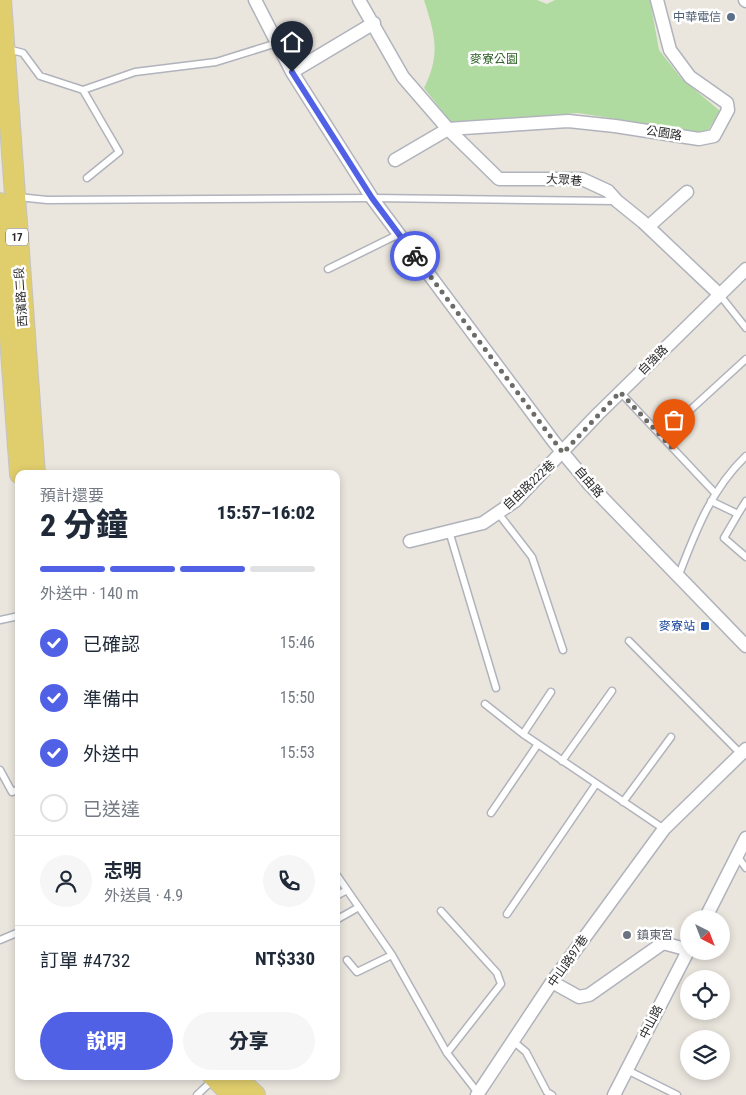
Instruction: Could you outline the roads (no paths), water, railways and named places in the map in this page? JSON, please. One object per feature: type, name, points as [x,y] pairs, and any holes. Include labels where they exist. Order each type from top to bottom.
[{"type":"main road","name":"西濱路二段","points":[[1,0],[4,48],[5,198],[20,470]]},
{"type":"main road","name":"西濱路二段","points":[[5,198],[34,470]]},
{"type":"main road","points":[[223,1080],[232,1095]]},
{"type":"main road","points":[[227,1080],[255,1095]]},
{"type":"street","name":"自由路","points":[[255,0],[292,72],[372,198],[563,453],[746,646]]},
{"type":"street","points":[[360,0],[403,77],[448,129],[395,160]]},
{"type":"street","name":"公園路","points":[[448,129],[568,121],[699,139],[714,136],[728,110],[727,103],[690,77],[670,50],[657,0]]},
{"type":"street","points":[[292,72],[374,23]]},
{"type":"street","name":"大眾巷","points":[[448,129],[499,179],[582,179],[608,191],[617,201],[648,226],[719,294]]},
{"type":"street","points":[[648,226],[687,192]]},
{"type":"street","name":"自強路","points":[[563,453],[620,392],[746,269]]},
{"type":"street","name":"自由路222巷","points":[[410,541],[482,524],[515,501],[563,453]]},
{"type":"street","name":"中山路97巷","points":[[477,1094],[552,982],[664,829],[743,751]]},
{"type":"street","points":[[709,910],[746,838]]},
{"type":"street","points":[[552,982],[579,997],[589,995],[663,943],[680,948]]},
{"type":"street","name":"中山路","points":[[614,1095],[684,960]]},
{"type":"lane","points":[[4,48],[23,53],[40,76],[83,90],[135,72],[216,62],[277,43]]},
{"type":"lane","points":[[83,90],[119,152],[87,178]]},
{"type":"lane","points":[[5,198],[47,200],[372,198],[617,201]]},
{"type":"lane","points":[[328,269],[399,234]]},
{"type":"lane","points":[[719,294],[746,328]]},
{"type":"lane","points":[[688,412],[746,358]]},
{"type":"lane","points":[[620,392],[715,493]]},
{"type":"lane","points":[[678,576],[715,493],[746,456]]},
{"type":"lane","points":[[711,501],[738,514]]},
{"type":"lane","points":[[746,501],[724,538],[746,558]]},
{"type":"lane","points":[[498,513],[532,557],[563,650]]},
{"type":"lane","points":[[449,531],[496,688]]},
{"type":"lane","points":[[0,620],[15,617]]},
{"type":"lane","points":[[629,641],[743,751]]},
{"type":"lane","points":[[562,761],[612,691]]},
{"type":"lane","points":[[523,734],[551,692]]},
{"type":"lane","points":[[485,704],[523,734],[664,829]]},
{"type":"lane","points":[[623,802],[671,736]]},
{"type":"lane","points":[[491,813],[538,744]]},
{"type":"lane","points":[[0,770],[12,792],[15,791]]},
{"type":"lane","points":[[507,914],[596,784]]},
{"type":"lane","points":[[737,856],[746,868]]},
{"type":"lane","points":[[340,880],[392,955],[447,1053],[477,1094]]},
{"type":"lane","points":[[340,894],[347,890]]},
{"type":"lane","points":[[340,918],[359,907]]},
{"type":"lane","points":[[441,911],[497,973],[501,984],[447,1053]]},
{"type":"lane","points":[[0,940],[15,934]]},
{"type":"lane","points":[[347,960],[357,972],[392,955]]},
{"type":"lane","points":[[513,1041],[526,1052],[547,1092],[552,1095]]},
{"type":"lane","points":[[627,1070],[677,1095]]},
{"type":"lane","points":[[197,1095],[217,1080]]},
{"type":"place","name":"中華電信","points":[[731,17]]},
{"type":"place","name":"麥寮站","points":[[705,626]]},
{"type":"place","name":"鎮東宮","points":[[627,935]]},
{"type":"park label","name":"麥寮公園","points":[[494,59]]}]
